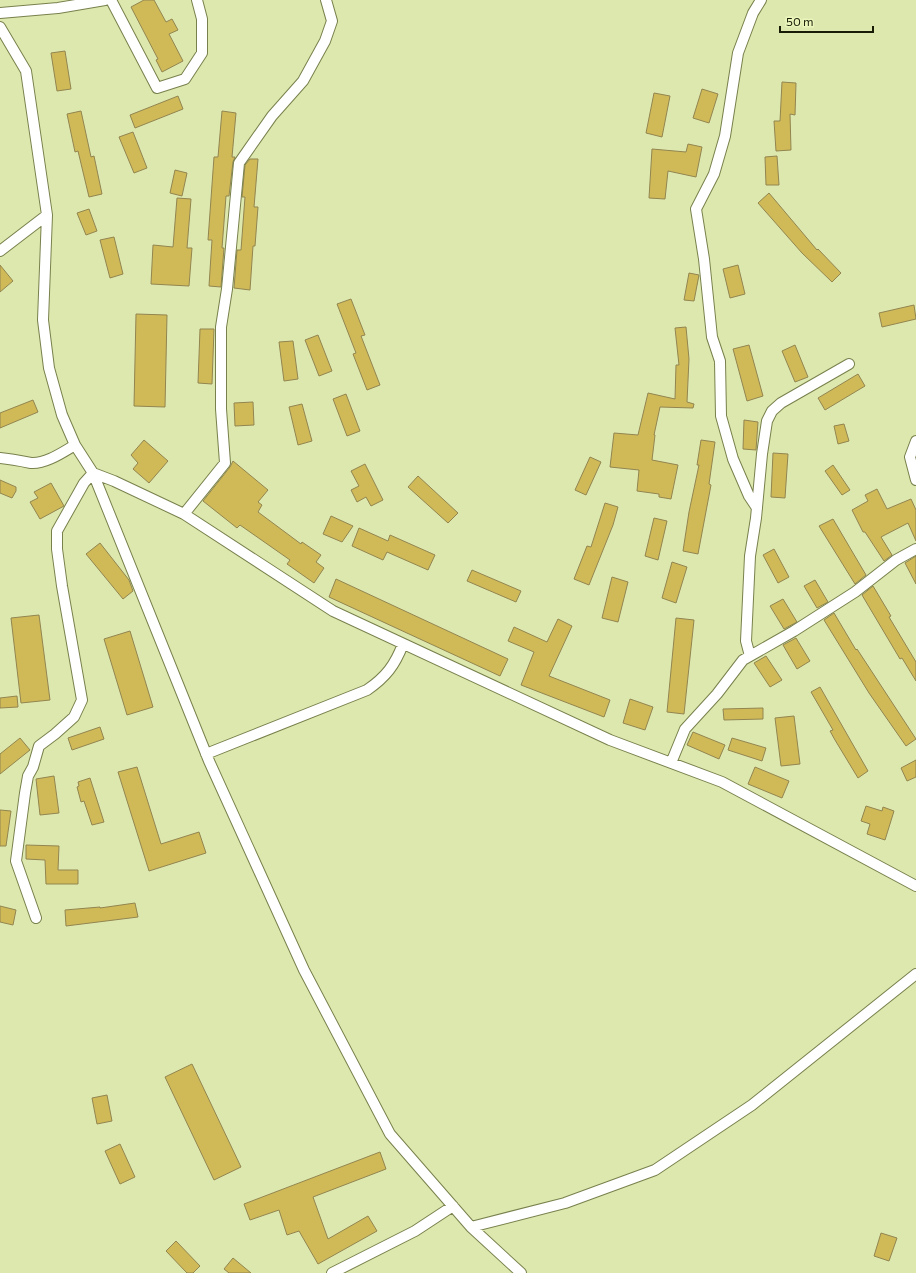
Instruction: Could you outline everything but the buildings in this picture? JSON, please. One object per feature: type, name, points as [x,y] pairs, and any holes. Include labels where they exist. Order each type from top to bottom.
[{"type":"street","points":[[0,13],[58,8],[105,0]]},
{"type":"street","points":[[111,0],[157,88],[185,79],[202,53],[202,18],[197,0]]},
{"type":"street","points":[[184,514],[225,463],[221,408],[221,327],[227,289],[239,163],[272,116],[303,81],[325,40],[332,22],[326,0]]},
{"type":"street","points":[[757,508],[749,496],[733,459],[721,416],[720,361],[712,337],[704,259],[696,209],[714,174],[725,136],[738,53],[753,13],[761,0]]},
{"type":"street","points":[[0,27],[26,71],[46,215],[43,320],[49,368],[62,416],[75,445],[93,472],[206,754],[304,970],[390,1134],[471,1227],[521,1273]]},
{"type":"street","points":[[0,251],[46,215]]},
{"type":"street","points":[[750,656],[746,641],[750,556],[757,508],[762,454],[768,421],[772,411],[781,403],[848,364]]},
{"type":"street","points":[[916,441],[910,457],[916,480]]},
{"type":"street","points":[[0,458],[17,461],[38,462],[52,457],[75,445]]},
{"type":"street","points":[[93,472],[184,514],[334,611],[610,740],[722,782],[916,886]]},
{"type":"street","points":[[36,918],[16,861],[24,793],[28,776],[33,767],[39,746],[70,721],[78,710],[82,700],[62,586],[57,549],[57,531],[84,483],[93,472]]},
{"type":"street","points":[[670,763],[685,729],[717,694],[743,660],[794,631],[855,592],[896,560],[916,549]]},
{"type":"street","points":[[206,754],[367,690],[379,682],[391,669],[403,644]]},
{"type":"street","points":[[471,1227],[566,1203],[655,1170],[752,1105],[916,974]]},
{"type":"street","points":[[332,1273],[415,1231],[453,1206]]}]
